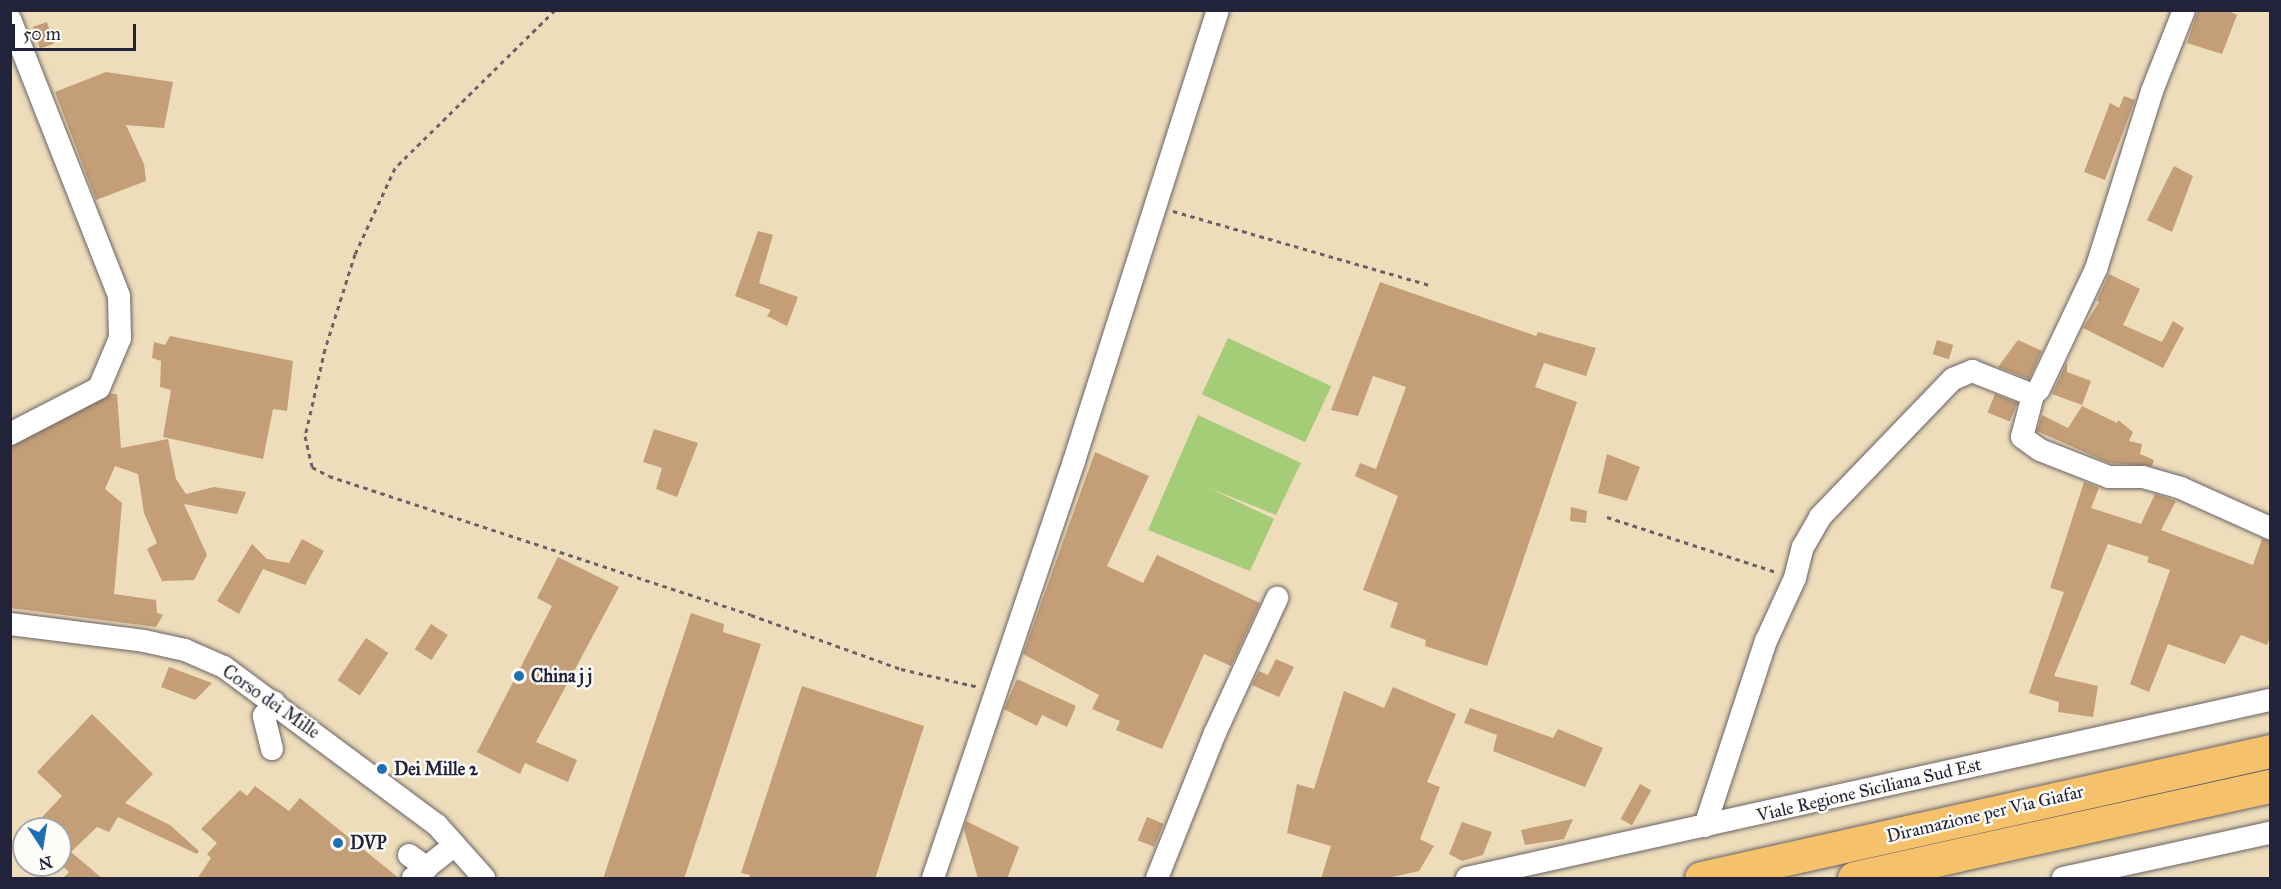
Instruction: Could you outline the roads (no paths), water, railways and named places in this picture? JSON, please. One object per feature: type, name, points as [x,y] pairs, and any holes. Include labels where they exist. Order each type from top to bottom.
[{"type":"highway","name":"Diramazione per Via Giafar","points":[[1701,879],[2271,751]]},
{"type":"highway","name":"Diramazione per Via Giafar","points":[[1854,879],[2271,786]]},
{"type":"street","points":[[933,879],[1218,10]]},
{"type":"street","points":[[2184,10],[2152,91],[2096,269],[2075,320],[2033,395],[2022,437],[2040,450],[2109,477],[2143,477],[2181,488],[2271,528]]},
{"type":"street","points":[[10,19],[119,296],[120,338],[99,388],[10,434]]},
{"type":"street","points":[[1705,826],[1750,685],[1795,578],[1803,547],[1820,517],[1953,379],[1972,371],[2033,395]]},
{"type":"street","points":[[1157,879],[1215,733],[1277,598]]},
{"type":"street","name":"Corso dei Mille","points":[[10,624],[185,650],[224,667],[437,825],[484,879]]},
{"type":"street","name":"Viale Regione Siciliana Sud Est","points":[[1467,879],[2271,700]]},
{"type":"street","points":[[272,749],[264,716],[274,702]]},
{"type":"street","points":[[2063,879],[2271,833]]},
{"type":"street","points":[[416,867],[455,845]]},
{"type":"place","name":"China j j","points":[[519,676]]},
{"type":"place","name":"Dei Mille 2","points":[[382,769]]},
{"type":"place","name":"DVP","points":[[338,843]]}]
